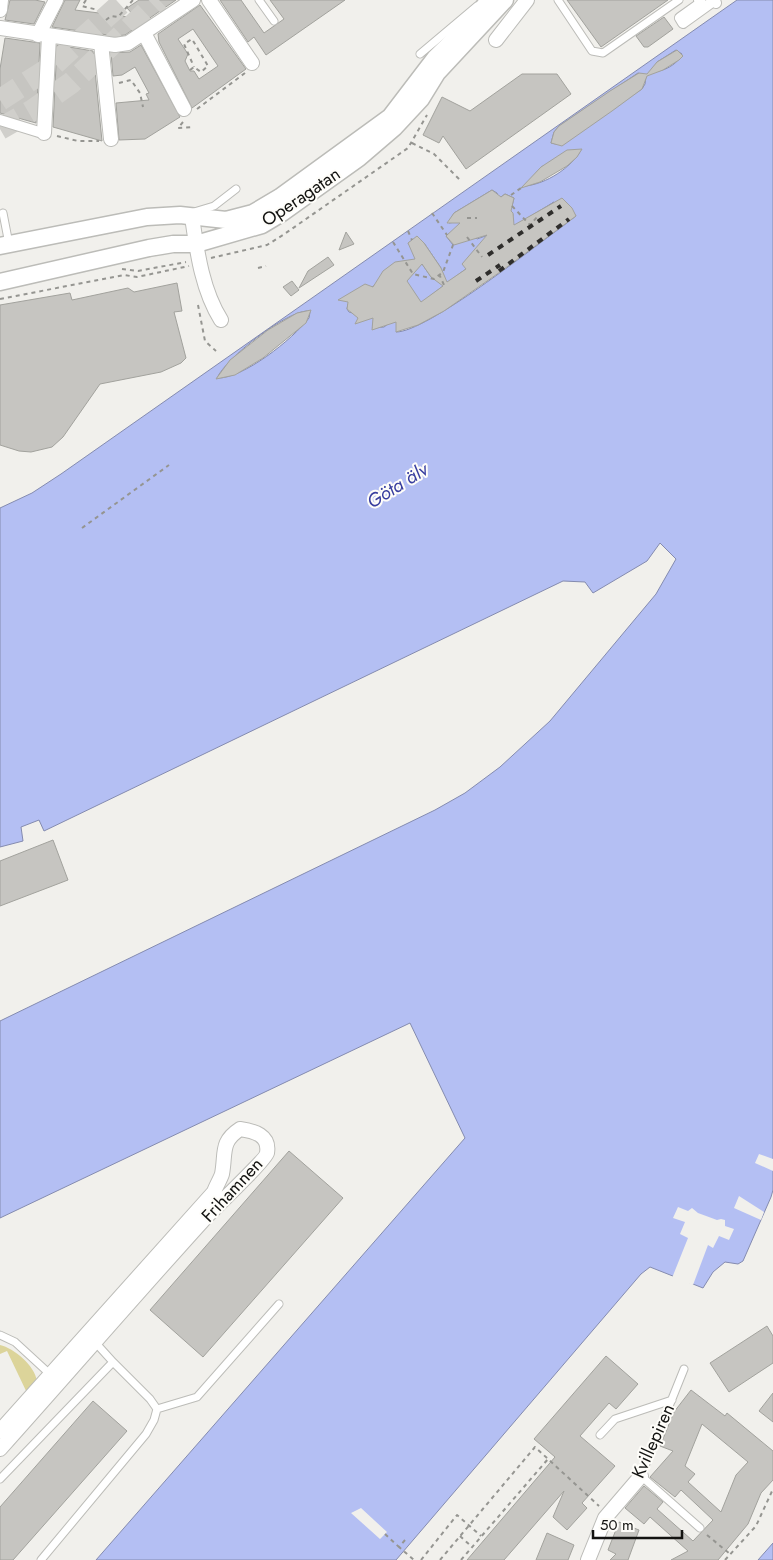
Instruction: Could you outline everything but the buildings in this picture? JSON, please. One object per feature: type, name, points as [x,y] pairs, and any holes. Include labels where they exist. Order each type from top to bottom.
[{"type":"street","points":[[0,10],[1,0]]},
{"type":"street","points":[[0,120],[41,132],[43,35],[56,0]]},
{"type":"street","points":[[0,28],[115,45],[128,42],[144,33],[193,0]]},
{"type":"street","points":[[209,0],[252,63]]},
{"type":"street","name":"Operagatan","points":[[5,246],[147,217],[186,216],[226,220],[253,213],[368,134],[401,106],[435,58],[467,27],[487,0]]},
{"type":"street","name":"Operagatan","points":[[0,282],[149,248],[173,244],[196,244],[262,225],[359,158],[406,115],[421,99],[437,74],[505,0]]},
{"type":"street","points":[[496,40],[527,0]]},
{"type":"street","points":[[699,0],[701,3],[680,18],[683,23],[715,0],[716,3]]},
{"type":"street","points":[[144,33],[189,111]]},
{"type":"street","points":[[100,43],[111,139]]},
{"type":"street","points":[[186,216],[196,244],[213,308],[221,320]]},
{"type":"street","name":"Frihamnen","points":[[0,1431],[54,1379],[246,1176],[260,1165],[267,1154],[265,1140],[256,1131],[240,1129],[230,1136],[225,1146],[221,1177],[214,1192],[91,1338]]},
{"type":"street","name":"Frihamnen","points":[[0,1450],[54,1379]]},
{"type":"street","name":"Kvillepiren","points":[[588,1560],[605,1518],[641,1476]]},
{"type":"lane","points":[[260,0],[274,21]]},
{"type":"lane","points":[[420,54],[446,30],[487,0]]},
{"type":"lane","points":[[558,0],[592,51],[603,53],[679,0]]},
{"type":"lane","points":[[186,216],[214,206],[236,189]]},
{"type":"lane","points":[[3,212],[5,246]]},
{"type":"lane","points":[[157,1409],[197,1397],[279,1304]]},
{"type":"lane","points":[[0,1335],[14,1342],[54,1379]]},
{"type":"lane","points":[[91,1338],[112,1362],[150,1399],[157,1409]]},
{"type":"lane","points":[[0,1479],[112,1362]]},
{"type":"lane","name":"Kvillepiren","points":[[641,1476],[684,1370]]},
{"type":"lane","points":[[600,1435],[615,1419],[672,1400]]},
{"type":"lane","points":[[41,1560],[146,1434],[154,1420],[157,1409]]},
{"type":"lane","points":[[641,1476],[700,1528]]},
{"type":"path","points":[[86,0],[82,6],[98,10]]},
{"type":"path","points":[[106,20],[111,16],[118,17],[133,0]]},
{"type":"path","points":[[192,39],[208,66],[201,72],[194,67],[184,44],[192,39]]},
{"type":"path","points":[[189,111],[249,70],[248,67],[252,63]]},
{"type":"path","points":[[190,70],[194,67]]},
{"type":"path","points":[[111,84],[131,80],[140,93],[143,107]]},
{"type":"path","points":[[41,132],[78,141],[104,142],[111,139]]},
{"type":"path","points":[[412,143],[434,154],[460,180]]},
{"type":"path","points":[[511,195],[524,186]]},
{"type":"path","points":[[512,206],[530,225],[540,215]]},
{"type":"path","points":[[432,213],[447,235]]},
{"type":"path","points":[[467,218],[477,218]]},
{"type":"path","points":[[408,231],[412,240]]},
{"type":"path","points":[[467,237],[482,257]]},
{"type":"path","points":[[393,242],[413,274],[434,279],[443,272],[454,245]]},
{"type":"path","points":[[0,299],[124,275],[137,277],[190,266],[200,260]]},
{"type":"path","points":[[258,268],[266,266]]},
{"type":"path","points":[[438,274],[444,285]]},
{"type":"path","points":[[82,528],[169,465]]},
{"type":"path","points":[[440,1560],[535,1447],[599,1505],[596,1514]]},
{"type":"path","points":[[461,1560],[548,1459]]},
{"type":"path","points":[[725,1560],[756,1526],[773,1489]]},
{"type":"path","points":[[421,1560],[457,1515],[482,1536]]},
{"type":"path","points":[[700,1528],[730,1554]]},
{"type":"path","points":[[385,1534],[414,1560]]},
{"type":"path","points":[[460,1536],[472,1547]]},
{"type":"path","points":[[399,1547],[406,1540]]},
{"type":"shaded area","points":[[0,1345],[23,1358],[32,1369],[37,1381],[28,1395],[7,1351],[0,1354]]},
{"type":"water","name":"Göta älv","points":[[737,0],[773,0],[773,1190],[743,1261],[738,1264],[725,1262],[713,1272],[703,1288],[650,1267],[641,1274],[396,1560],[96,1560],[465,1138],[410,1023],[0,1218],[0,1021],[435,810],[465,793],[500,767],[550,721],[656,594],[676,559],[660,543],[647,561],[593,593],[585,582],[563,581],[44,831],[39,820],[21,827],[23,841],[0,847],[0,508],[32,493]],"holes":[[[676,50],[682,54],[678,61],[670,67],[653,71],[657,62]],[[638,73],[646,76],[642,89],[556,144],[551,143],[554,132],[559,126]],[[581,150],[577,157],[564,169],[533,185],[525,186],[541,167]],[[492,190],[497,193],[498,196],[462,221],[449,223],[454,213]],[[505,194],[514,198],[512,206],[453,245],[446,236]],[[565,201],[576,216],[506,269],[455,304],[411,328],[396,332],[430,296]],[[554,202],[462,264],[491,240]],[[511,211],[513,215],[511,219],[491,234],[476,238]],[[417,237],[424,243],[441,268],[436,280],[431,277],[408,243]],[[403,265],[357,314],[349,312],[347,309],[348,304]],[[411,307],[384,327],[372,328]],[[310,312],[309,318],[302,327],[267,356],[240,372],[228,377],[217,378],[232,359],[271,327],[297,313]]]},
{"type":"water","points":[[773,1543],[773,1560],[758,1560]]},
{"type":"pier","points":[[759,1154],[773,1159],[773,1171],[755,1163]]},
{"type":"pier","points":[[739,1196],[764,1212],[761,1220],[734,1208]]},
{"type":"pier","points":[[678,1207],[688,1211],[692,1208],[698,1213],[717,1220],[725,1220],[725,1226],[734,1229],[729,1240],[719,1236],[713,1248],[708,1245],[693,1285],[672,1278],[688,1238],[680,1234],[685,1222],[673,1218]]},
{"type":"pier","points":[[361,1508],[387,1532],[380,1539],[351,1513]]},
{"type":"tunnel","points":[[0,100],[51,67],[125,0]]},
{"type":"tunnel","points":[[0,129],[33,110],[71,83],[159,0]]},
{"type":"railway","points":[[488,255],[561,206]]},
{"type":"railway","points":[[499,271],[569,219]]},
{"type":"railway","points":[[476,281],[500,265]]}]
